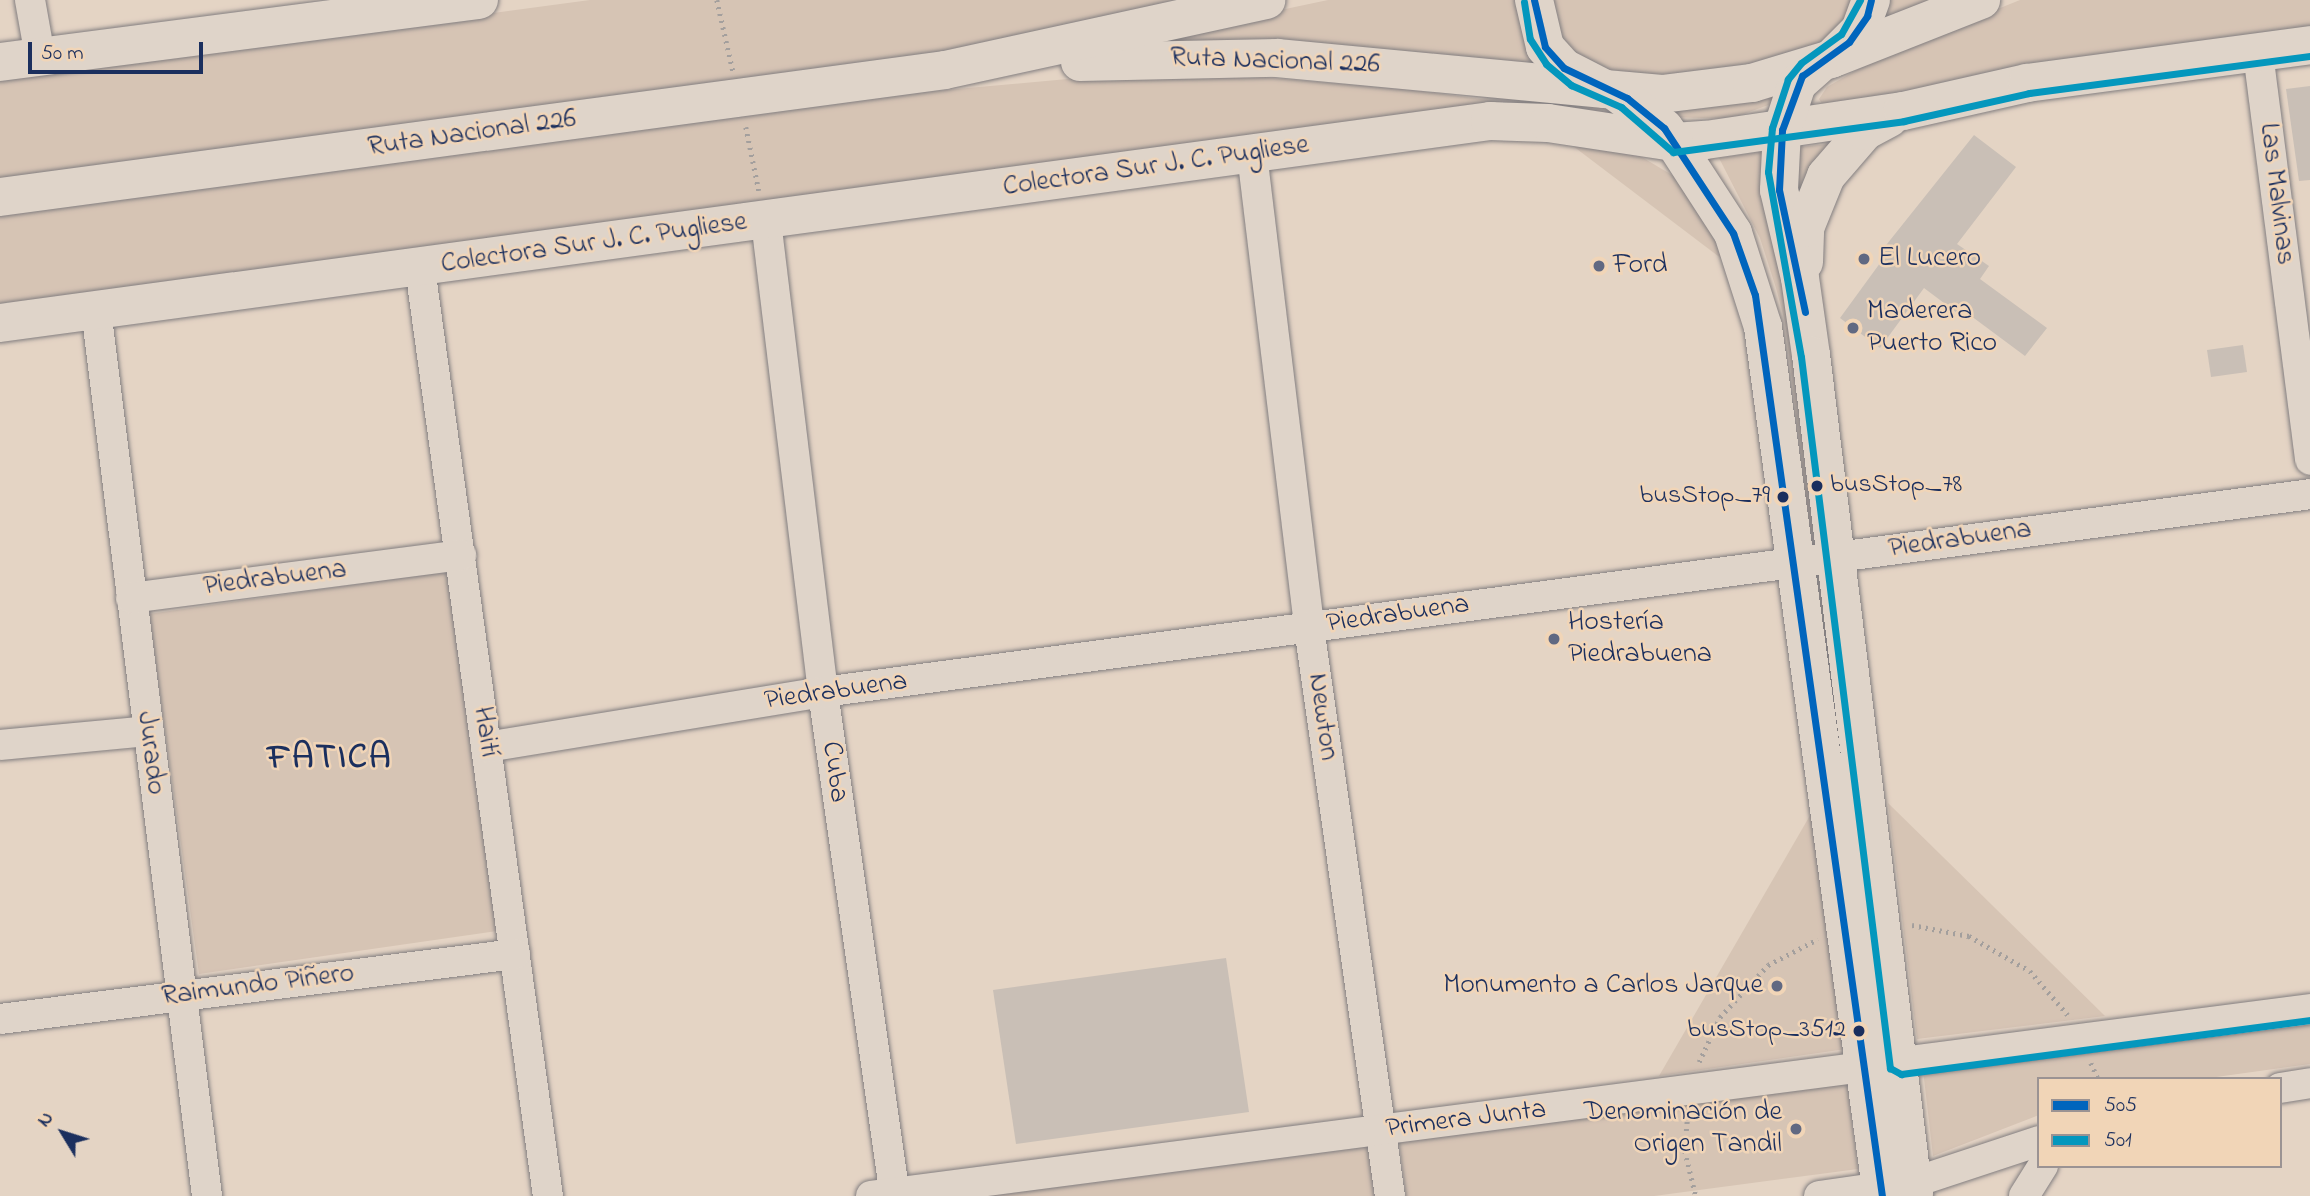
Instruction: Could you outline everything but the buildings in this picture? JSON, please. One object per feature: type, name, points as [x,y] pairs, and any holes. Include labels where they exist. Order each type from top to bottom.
[{"type":"main road","points":[[0,62],[373,8],[479,0]]},
{"type":"main road","name":"Ruta Nacional 226","points":[[945,70],[1266,0]]},
{"type":"main road","name":"Ruta Nacional 226","points":[[1534,0],[1545,47],[1570,72],[1611,91]]},
{"type":"main road","points":[[1871,0],[1860,30],[1797,84],[1782,130],[1779,190],[1805,313],[1838,556],[1883,1066],[1898,1191]]},
{"type":"main road","name":"Ruta Nacional 226","points":[[0,197],[945,70],[1153,57],[1277,58],[1611,91],[1717,90],[1824,62],[1980,0]]},
{"type":"main road","name":"Colectora Sur J. C. Pugliese","points":[[0,323],[1490,121],[1559,124],[1674,142],[1782,130],[1903,111],[2027,83],[2310,45]]},
{"type":"main road","points":[[1611,91],[1664,128],[1674,142],[1732,233],[1755,295],[1793,561],[1883,1066]]},
{"type":"main road","points":[[1805,313],[1805,228],[1816,194],[1851,144],[1903,111]]},
{"type":"street","points":[[30,0],[40,56]]},
{"type":"street","name":"Las Malvinas","points":[[2258,52],[2310,460]]},
{"type":"street","name":"Newton","points":[[1252,154],[1309,627],[1390,1196]]},
{"type":"street","name":"Cuba","points":[[766,221],[887,1195]]},
{"type":"street","name":"Haití","points":[[420,268],[548,1196]]},
{"type":"street","name":"Jurado","points":[[96,310],[207,1196]]},
{"type":"street","name":"Piedrabuena","points":[[487,747],[823,692],[2310,494]]},
{"type":"street","name":"Piedrabuena","points":[[131,598],[461,555]]},
{"type":"street","points":[[0,745],[148,731]]},
{"type":"street","name":"Raimundo Piñero","points":[[0,1018],[515,954]]},
{"type":"street","name":"Primera Junta","points":[[887,1195],[2310,1009]]},
{"type":"street","points":[[2282,1088],[2310,1083]]},
{"type":"street","points":[[1819,1196],[1898,1191],[2037,1142]]},
{"type":"street","points":[[2024,1196],[2042,1168]]},
{"type":"path","points":[[717,0],[766,221]]},
{"type":"shaded area","points":[[590,0],[1193,0],[947,52],[0,178],[0,80]]},
{"type":"shaded area","points":[[1328,0],[1518,0],[1522,34],[1537,63],[1125,43]]},
{"type":"shaded area","points":[[1549,0],[1858,0],[1829,42],[1708,76],[1605,75],[1568,52]]},
{"type":"shaded area","points":[[1889,0],[1945,0],[1880,27]]},
{"type":"shaded area","points":[[2020,0],[2310,0],[2310,39],[1824,107],[1819,99],[1827,87],[1881,56]]},
{"type":"shaded area","points":[[1100,76],[1247,76],[1405,89],[1541,107],[0,314],[0,213],[924,92]]},
{"type":"shaded area","points":[[1787,93],[1771,104],[1730,119],[1672,117],[1674,107]]},
{"type":"shaded area","points":[[1569,143],[1635,153],[1677,178],[1704,209],[1722,259]]},
{"type":"shaded area","points":[[1831,144],[1804,194],[1795,194],[1798,147]]},
{"type":"shaded area","points":[[1772,150],[1818,531],[1810,532],[1785,322],[1760,238],[1719,158]]},
{"type":"shaded area","points":[[448,571],[497,931],[199,974],[149,614]]},
{"type":"shaded area","points":[[1888,803],[2105,1016],[1917,1039]]},
{"type":"shaded area","points":[[1812,812],[1846,1049],[1659,1076]]},
{"type":"shaded area","points":[[2310,1020],[2310,1064],[2216,1077],[2037,1077],[2037,1116],[1933,1156],[1923,1070]]},
{"type":"shaded area","points":[[1847,1082],[1858,1169],[1654,1196],[1406,1196],[1399,1140]]},
{"type":"shaded area","points":[[1369,1145],[1376,1196],[961,1196]]},
{"type":"transit line","name":"505","points":[[1534,0],[1545,47],[1564,68],[1627,98],[1664,128],[1733,233],[1755,295],[1882,1196]]},
{"type":"transit line","name":"501","points":[[1860,0],[1841,34],[1801,63],[1788,79],[1772,128],[1768,172],[1801,357],[1890,1068],[1901,1074],[2310,1020]]},
{"type":"transit line","name":"505","points":[[1805,312],[1779,190],[1782,130],[1802,76],[1849,42],[1867,16],[1871,0]]},
{"type":"transit line","name":"501","points":[[1524,2],[1530,39],[1546,64],[1571,85],[1621,107],[1673,152],[1904,121],[2029,93],[2310,56]]},
{"type":"place","name":"El Lucero","points":[[1864,259]]},
{"type":"place","name":"Ford","points":[[1599,266]]},
{"type":"place","name":"Maderera Puerto Rico","points":[[1853,328]]},
{"type":"place","name":"busStop_78","points":[[1817,486]]},
{"type":"place","name":"busStop_79","points":[[1783,497]]},
{"type":"place","name":"Hostería Piedrabuena","points":[[1554,639]]},
{"type":"place","name":"Monumento a Carlos Jarque","points":[[1777,986]]},
{"type":"place","name":"busStop_3512","points":[[1859,1031]]},
{"type":"place","name":"Denominación de Origen Tandil","points":[[1796,1129]]},
{"type":"district","name":"FATICA","points":[[330,759]]}]
